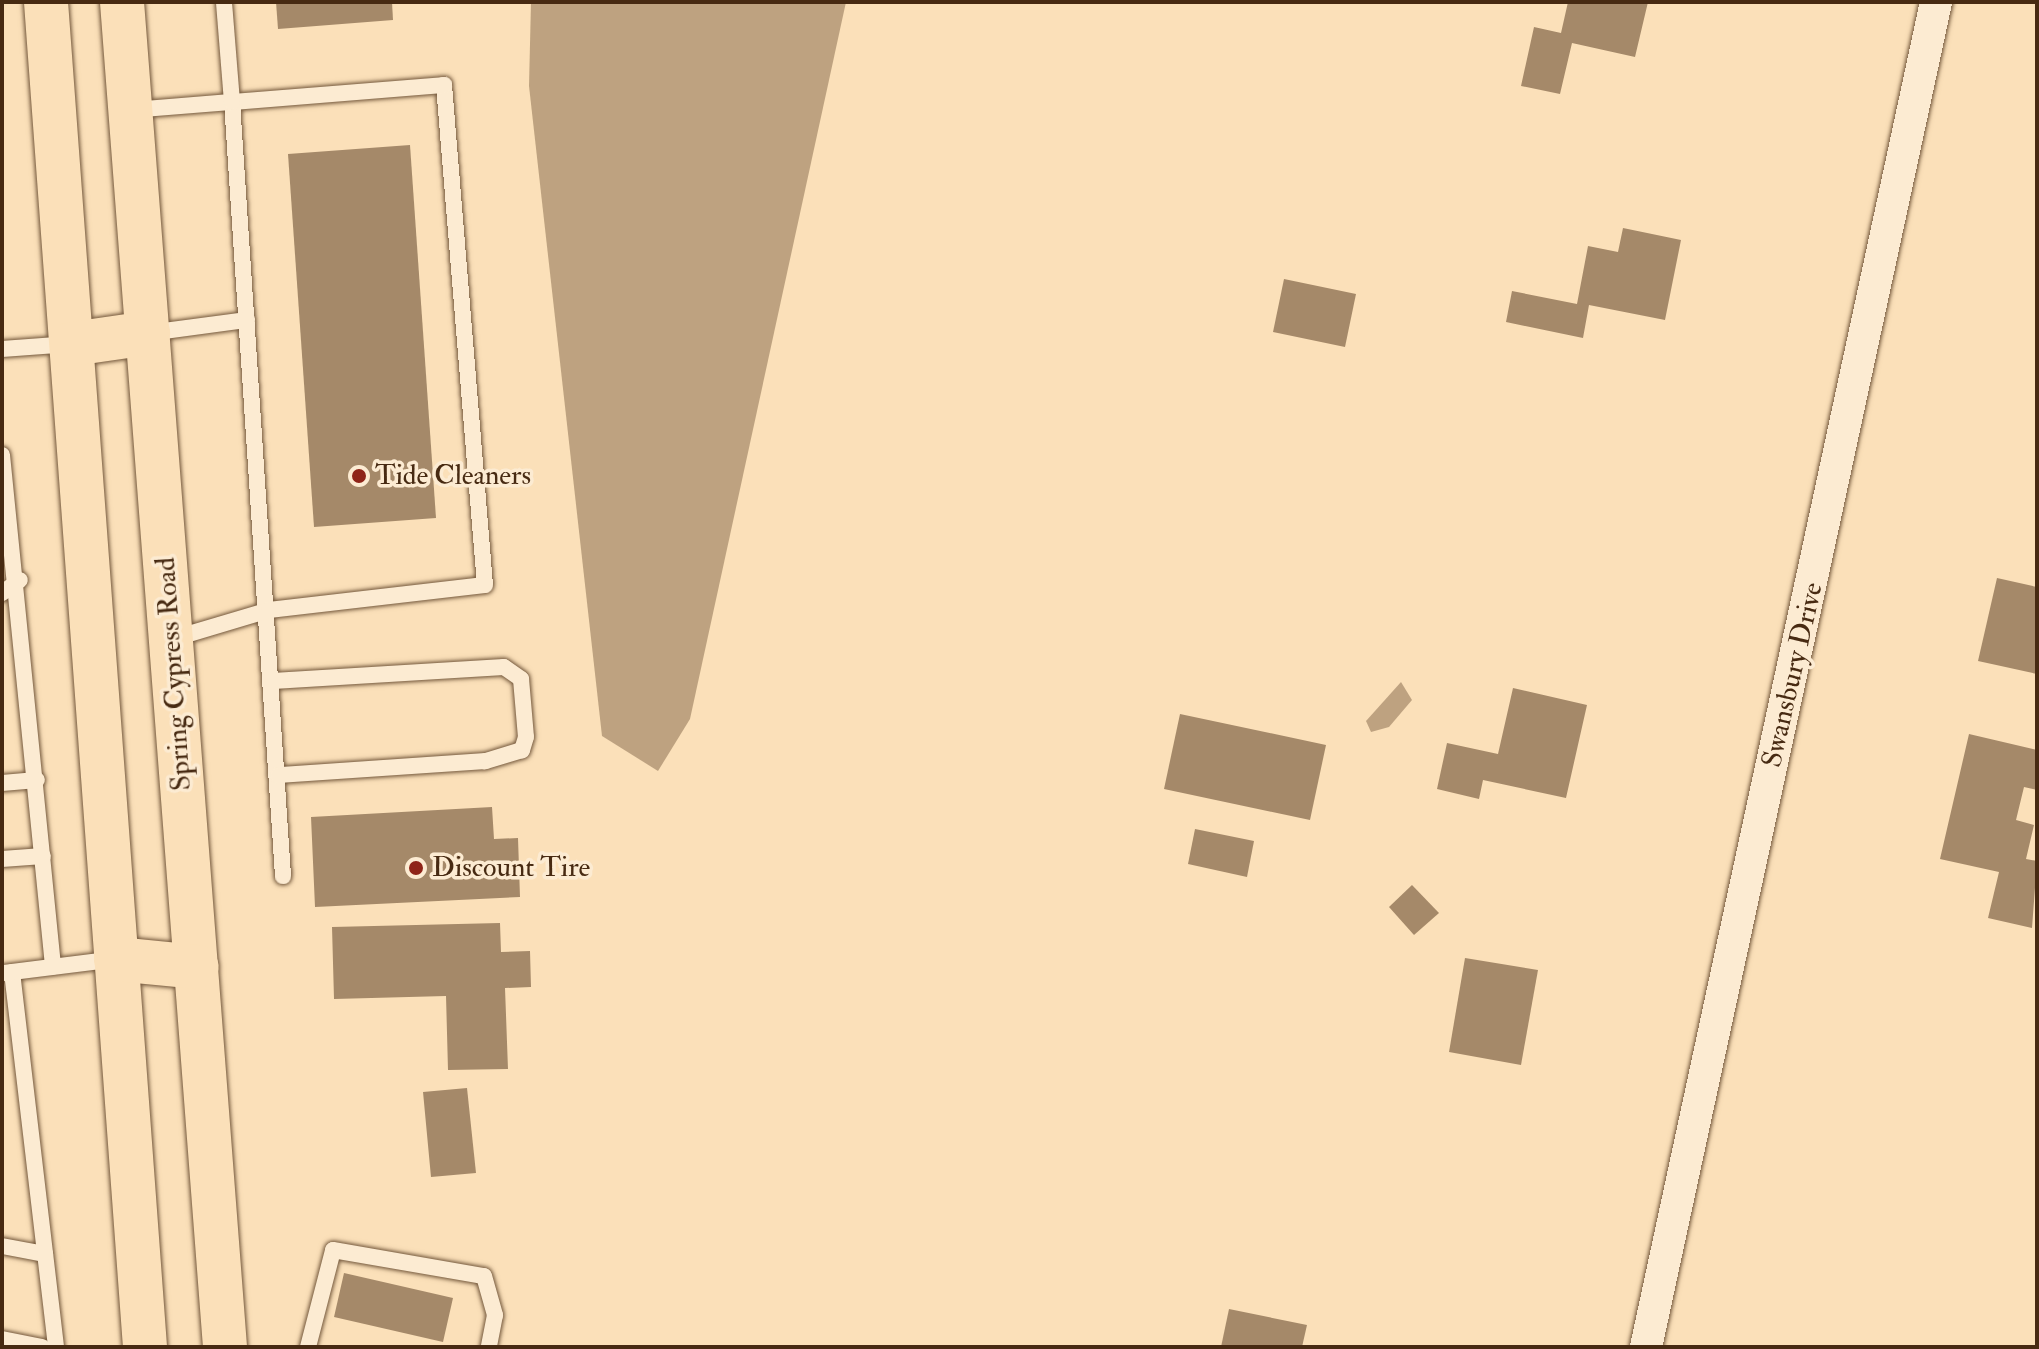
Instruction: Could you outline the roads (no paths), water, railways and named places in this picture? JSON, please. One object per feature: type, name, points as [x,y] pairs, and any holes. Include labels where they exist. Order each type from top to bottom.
[{"type":"main road","points":[[46,2],[145,1347]]},
{"type":"main road","name":"Spring Cypress Road","points":[[122,2],[225,1347]]},
{"type":"main road","points":[[72,344],[148,333]]},
{"type":"main road","points":[[116,959],[197,967]]},
{"type":"street","name":"Swansbury Drive","points":[[1646,1347],[1936,2]]},
{"type":"lane","points":[[224,2],[269,610],[283,876]]},
{"type":"lane","points":[[131,110],[444,85],[485,585],[269,610],[171,639]]},
{"type":"lane","points":[[148,333],[247,320]]},
{"type":"lane","points":[[2,349],[72,344]]},
{"type":"lane","points":[[2,455],[20,580],[53,966]]},
{"type":"lane","points":[[2,593],[20,580]]},
{"type":"lane","points":[[273,681],[504,667],[521,679],[526,737],[522,750],[485,761],[278,775]]},
{"type":"lane","points":[[2,783],[37,780]]},
{"type":"lane","points":[[2,859],[43,856]]},
{"type":"lane","points":[[56,1347],[7,972],[116,959]]},
{"type":"lane","points":[[2,1246],[45,1254]]},
{"type":"lane","points":[[290,1347],[308,1346],[333,1250],[484,1276],[495,1315],[489,1347]]},
{"type":"lane","points":[[2,1339],[42,1347]]},
{"type":"place","name":"Tide Cleaners","points":[[359,476]]},
{"type":"place","name":"Discount Tire","points":[[416,868]]}]
